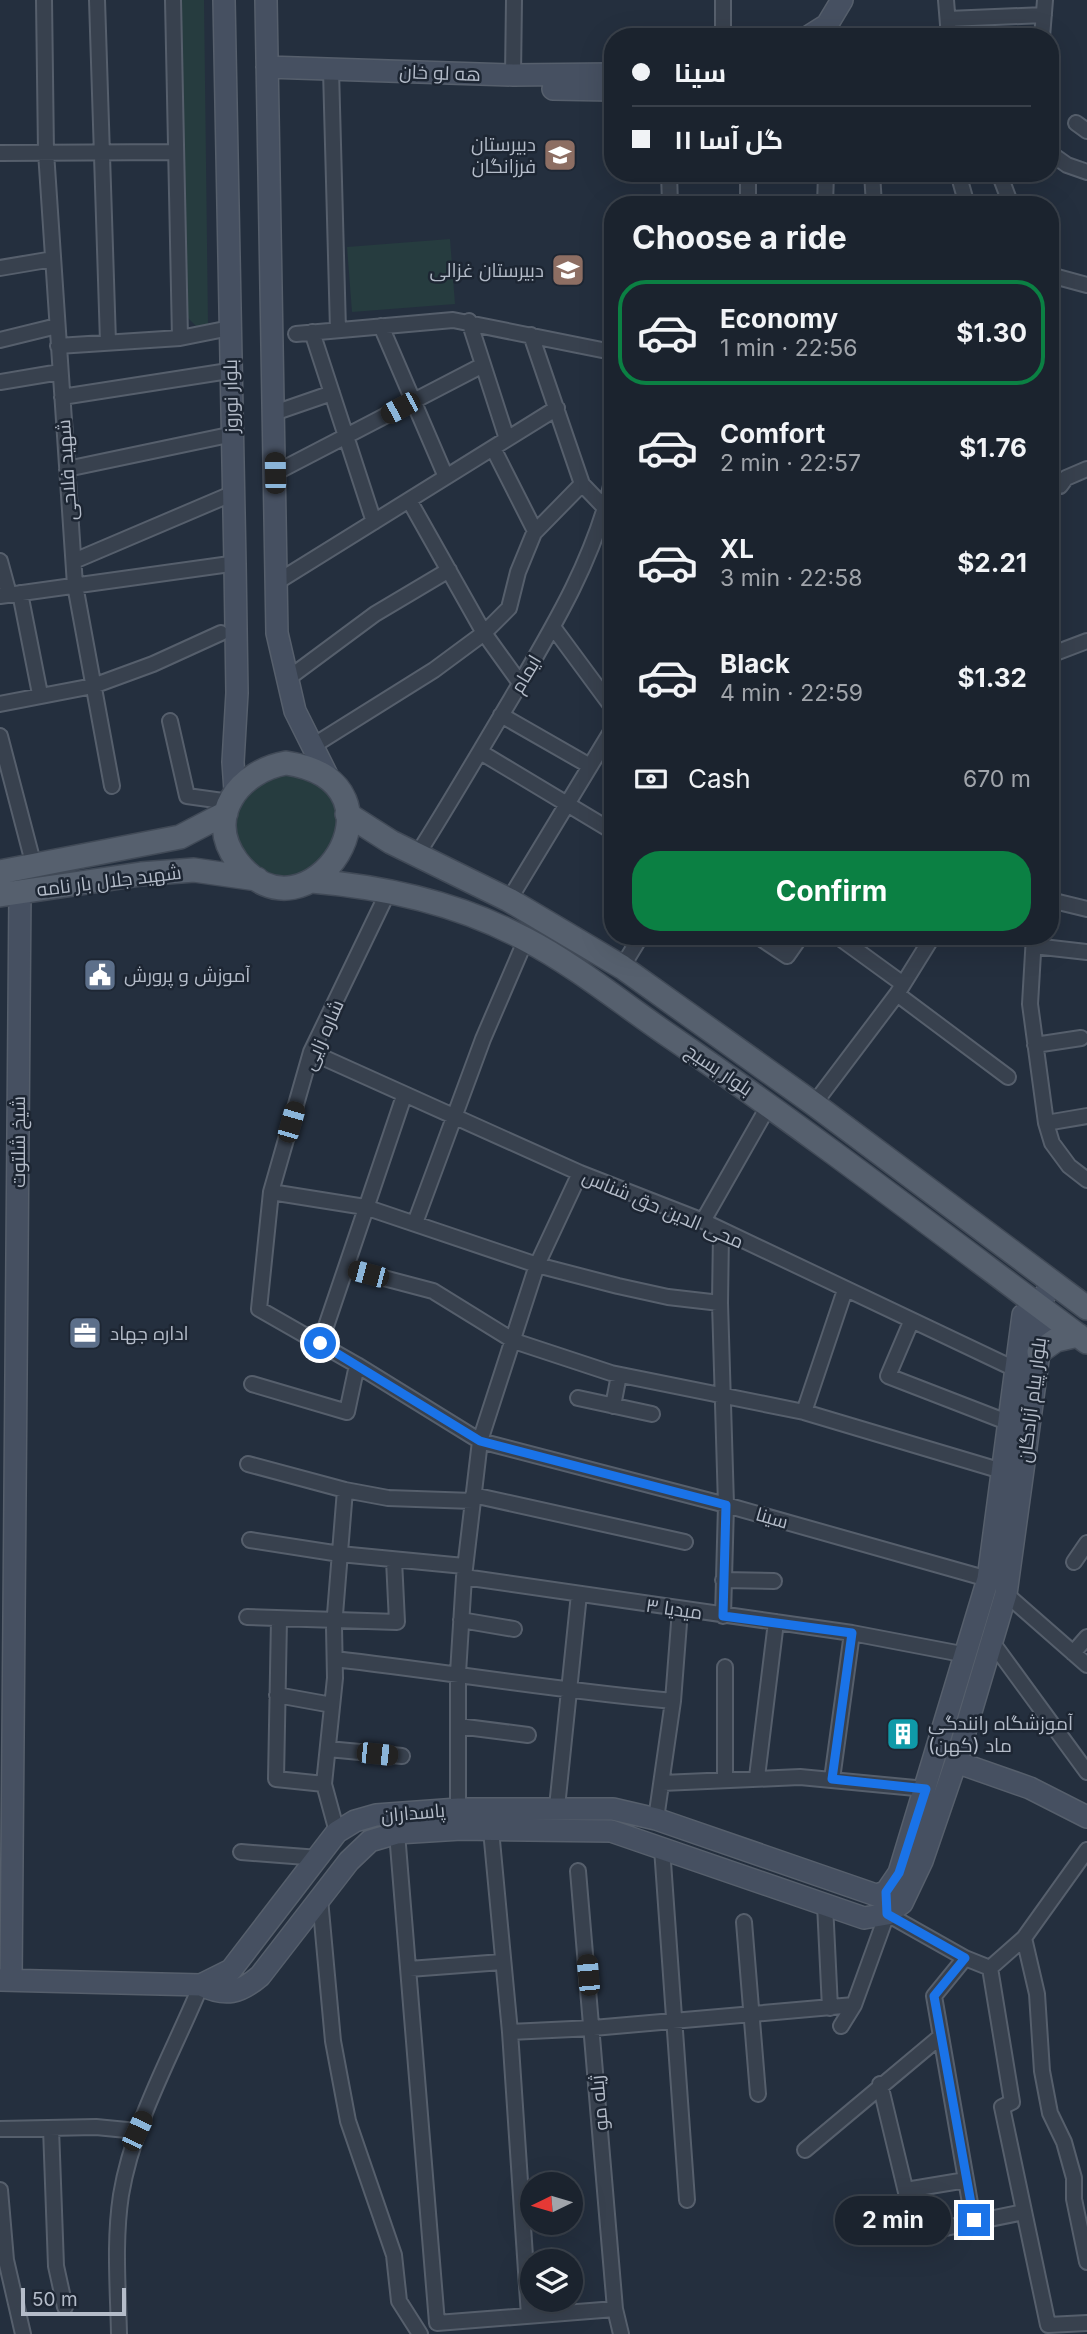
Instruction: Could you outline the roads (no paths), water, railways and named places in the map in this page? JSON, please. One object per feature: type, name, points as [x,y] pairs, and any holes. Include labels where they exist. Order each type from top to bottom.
[{"type":"main road","name":"بلوار نوروز","points":[[224,0],[237,694],[230,802]]},
{"type":"main road","points":[[266,0],[277,633],[286,680],[311,747],[343,799],[348,830],[337,860],[312,881],[285,886],[259,879],[246,870],[229,845],[230,802],[248,776],[266,766],[286,763],[306,766],[327,775]]},
{"type":"main road","points":[[821,28],[827,24],[842,0]]},
{"type":"main road","points":[[267,74],[604,90]]},
{"type":"main road","name":"هه لو خان","points":[[331,76],[604,74]]},
{"type":"main road","name":"شهید جلال بار نامه","points":[[0,872],[180,837],[230,802]]},
{"type":"main road","name":"بلوار بسیج","points":[[347,814],[417,855],[500,896],[622,967],[814,1104],[1087,1308]]},
{"type":"main road","points":[[180,837],[192,848],[192,864],[186,871]]},
{"type":"main road","name":"شهید جلال بار نامه","points":[[10,894],[141,873],[186,871],[259,879]]},
{"type":"main road","name":"بلوار بسیج","points":[[312,881],[363,885],[481,918],[526,939],[769,1105],[1083,1339]]},
{"type":"main road","name":"شیخ شلتوت","points":[[5,1980],[10,894]]},
{"type":"main road","points":[[481,918],[500,896]]},
{"type":"main road","points":[[1038,1305],[1054,1283]]},
{"type":"main road","name":"بلوار پیام آزادگان","points":[[886,1892],[899,1873],[988,1579],[1023,1315],[1038,1305],[1042,1331],[1006,1594],[957,1762],[922,1861],[902,1903],[887,1914]]},
{"type":"main road","points":[[1039,1352],[1056,1340],[1083,1339]]},
{"type":"main road","points":[[957,1762],[1030,1788],[1087,1817]]},
{"type":"main road","name":"پاسداران","points":[[337,1832],[355,1821],[376,1815],[458,1809],[613,1809],[656,1819],[876,1895],[886,1892]]},
{"type":"main road","points":[[5,1980],[201,1985],[217,1993],[244,1989],[260,1976],[349,1861],[370,1841],[397,1833],[491,1830],[611,1831],[864,1918],[887,1914],[886,1892]]},
{"type":"main road","points":[[201,1985],[231,1970],[337,1832]]},
{"type":"street","name":"شهید فلاحی","points":[[44,0],[46,152],[75,585],[112,786]]},
{"type":"street","points":[[97,0],[104,152],[108,342]]},
{"type":"street","points":[[173,0],[180,338]]},
{"type":"street","points":[[513,75],[514,0]]},
{"type":"street","points":[[723,0],[723,28]]},
{"type":"street","points":[[946,0],[948,28]]},
{"type":"street","points":[[948,19],[1044,7],[1043,28]]},
{"type":"street","points":[[331,76],[338,330]]},
{"type":"street","points":[[0,153],[176,152]]},
{"type":"street","points":[[1059,159],[1087,172]]},
{"type":"street","points":[[0,268],[53,259]]},
{"type":"street","points":[[1059,277],[1087,285]]},
{"type":"street","points":[[469,321],[507,439]]},
{"type":"street","points":[[296,334],[469,321],[604,350]]},
{"type":"street","points":[[0,341],[57,326]]},
{"type":"street","points":[[381,326],[446,477]]},
{"type":"street","points":[[58,346],[180,338],[230,328]]},
{"type":"street","points":[[312,332],[374,522]]},
{"type":"street","points":[[531,335],[582,484],[604,505]]},
{"type":"street","points":[[275,473],[483,365]]},
{"type":"street","points":[[0,382],[60,372]]},
{"type":"street","points":[[62,397],[222,372]]},
{"type":"street","points":[[274,414],[332,393]]},
{"type":"street","points":[[278,582],[557,408]]},
{"type":"street","points":[[67,469],[225,436]]},
{"type":"street","points":[[493,448],[536,531]]},
{"type":"street","points":[[1059,486],[1066,478],[1087,469]]},
{"type":"street","points":[[311,747],[434,670],[484,633],[509,608],[518,572],[536,531],[582,484]]},
{"type":"street","points":[[74,561],[229,495]]},
{"type":"street","points":[[410,500],[484,633],[520,683]]},
{"type":"street","name":"ایمام","points":[[417,855],[482,753],[501,715],[553,627],[604,523]]},
{"type":"street","points":[[0,561],[40,694]]},
{"type":"street","points":[[10,594],[230,564]]},
{"type":"street","points":[[286,680],[375,614],[449,570]]},
{"type":"street","points":[[553,627],[604,696]]},
{"type":"street","points":[[0,704],[40,694],[93,687],[153,664],[221,633]]},
{"type":"street","points":[[1059,652],[1087,641]]},
{"type":"street","points":[[501,715],[590,766]]},
{"type":"street","points":[[170,721],[187,796],[230,802]]},
{"type":"street","points":[[1,742],[34,866]]},
{"type":"street","points":[[500,896],[568,803],[604,743]]},
{"type":"street","points":[[482,753],[604,826]]},
{"type":"street","name":"شاره زایی","points":[[259,1309],[271,1192],[311,1052],[339,1000],[388,892]]},
{"type":"street","points":[[1059,903],[1087,909]]},
{"type":"street","points":[[415,1223],[454,1114],[526,939]]},
{"type":"street","points":[[622,967],[635,945]]},
{"type":"street","points":[[771,945],[788,956],[795,945]]},
{"type":"street","points":[[848,945],[1008,1077]]},
{"type":"street","points":[[814,1104],[900,989],[927,945]]},
{"type":"street","points":[[1034,945],[1030,1004],[1046,1123],[1052,1143],[1084,1173]]},
{"type":"street","points":[[1053,945],[1087,952]]},
{"type":"street","points":[[1035,1045],[1081,1038]]},
{"type":"street","name":"محی الدین حق شناس","points":[[311,1052],[404,1096],[454,1114],[580,1173],[704,1221],[721,1232],[1014,1369]]},
{"type":"street","points":[[320,1343],[404,1096]]},
{"type":"street","points":[[704,1221],[769,1105]]},
{"type":"street","points":[[1046,1123],[1087,1116]]},
{"type":"street","points":[[458,1809],[458,1673],[461,1620],[480,1441],[537,1265],[580,1173]]},
{"type":"street","points":[[271,1192],[365,1208],[537,1265],[668,1297],[720,1303]]},
{"type":"street","points":[[721,1232],[720,1303],[726,1505],[723,1616]]},
{"type":"street","points":[[346,1268],[433,1291],[514,1341],[619,1375],[804,1412],[1002,1471]]},
{"type":"street","points":[[804,1412],[845,1290]]},
{"type":"street","name":"سینا","points":[[259,1309],[357,1364],[480,1441],[726,1505],[988,1579]]},
{"type":"street","points":[[911,1322],[888,1376],[1007,1422]]},
{"type":"street","points":[[252,1384],[347,1412],[357,1364]]},
{"type":"street","points":[[613,1406],[619,1375]]},
{"type":"street","points":[[578,1398],[652,1413]]},
{"type":"street","points":[[248,1464],[345,1490],[388,1498],[473,1498],[685,1542]]},
{"type":"street","points":[[337,1832],[324,1784],[332,1705],[334,1622],[345,1490]]},
{"type":"street","name":"میدیا ۳","points":[[250,1540],[394,1560],[680,1610],[852,1633],[967,1655]]},
{"type":"street","points":[[1074,1562],[1087,1543]]},
{"type":"street","points":[[247,1617],[397,1622],[394,1560]]},
{"type":"street","points":[[723,1580],[774,1581]]},
{"type":"street","points":[[557,1807],[579,1594]]},
{"type":"street","points":[[1006,1594],[1087,1665]]},
{"type":"street","points":[[656,1819],[673,1701],[680,1610]]},
{"type":"street","points":[[279,1619],[276,1779],[324,1784]]},
{"type":"street","points":[[461,1620],[514,1629]]},
{"type":"street","points":[[757,1777],[776,1622]]},
{"type":"street","points":[[832,1779],[852,1633]]},
{"type":"street","points":[[1073,1653],[1087,1637]]},
{"type":"street","points":[[992,1642],[1087,1772]]},
{"type":"street","points":[[335,1659],[458,1673],[569,1692],[673,1701]]},
{"type":"street","points":[[724,1667],[725,1779]]},
{"type":"street","points":[[278,1695],[332,1705]]},
{"type":"street","points":[[458,1726],[527,1735]]},
{"type":"street","points":[[328,1749],[402,1756]]},
{"type":"street","points":[[662,1783],[757,1777],[832,1779],[926,1789]]},
{"type":"street","points":[[491,1830],[510,2032],[529,2316]]},
{"type":"street","points":[[397,1833],[437,2323],[615,2309]]},
{"type":"street","points":[[662,1848],[687,2200]]},
{"type":"street","points":[[990,1968],[1024,1938],[1087,1850]]},
{"type":"street","points":[[241,1852],[319,1858]]},
{"type":"street","name":"ژیله مو","points":[[578,1871],[615,2309],[621,2334]]},
{"type":"street","points":[[320,1899],[333,2042],[348,2122],[394,2255],[399,2301],[420,2334]]},
{"type":"street","points":[[825,1903],[830,2008]]},
{"type":"street","points":[[841,2025],[853,2005],[887,1914],[965,1958],[990,1968]]},
{"type":"street","points":[[744,1922],[758,2094]]},
{"type":"street","points":[[1024,1938],[1037,1994],[1042,2071],[1050,2113],[1064,2142],[1074,2178],[1074,2199],[1087,2262]]},
{"type":"street","points":[[965,1958],[934,1996],[974,2220]]},
{"type":"street","points":[[409,1969],[502,1962]]},
{"type":"street","points":[[990,1968],[1012,2102],[1002,2107],[1024,2212],[1054,2328],[1087,2323]]},
{"type":"street","points":[[119,2334],[117,2252],[121,2195],[137,2131],[201,1985]]},
{"type":"street","points":[[510,2032],[593,2028],[853,2005]]},
{"type":"street","points":[[804,2150],[880,2084],[941,2036]]},
{"type":"street","points":[[880,2084],[916,2234],[974,2220],[1024,2212]]},
{"type":"street","points":[[0,2129],[96,2127],[137,2131]]},
{"type":"street","points":[[51,2128],[56,2266],[65,2307]]},
{"type":"street","points":[[906,2190],[967,2180]]},
{"type":"street","points":[[0,2190],[6,2260],[23,2334]]},
{"type":"place","name":"دبیرستان فرزانگان","points":[[560,155]]},
{"type":"place","name":"دبیرستان غزالی","points":[[568,270]]},
{"type":"place","name":"آموزش و پرورش","points":[[100,975]]},
{"type":"place","name":"اداره جهاد","points":[[85,1333]]},
{"type":"place","name":"آموزشگاه رانندگی ماد (کهن)","points":[[903,1734]]}]
